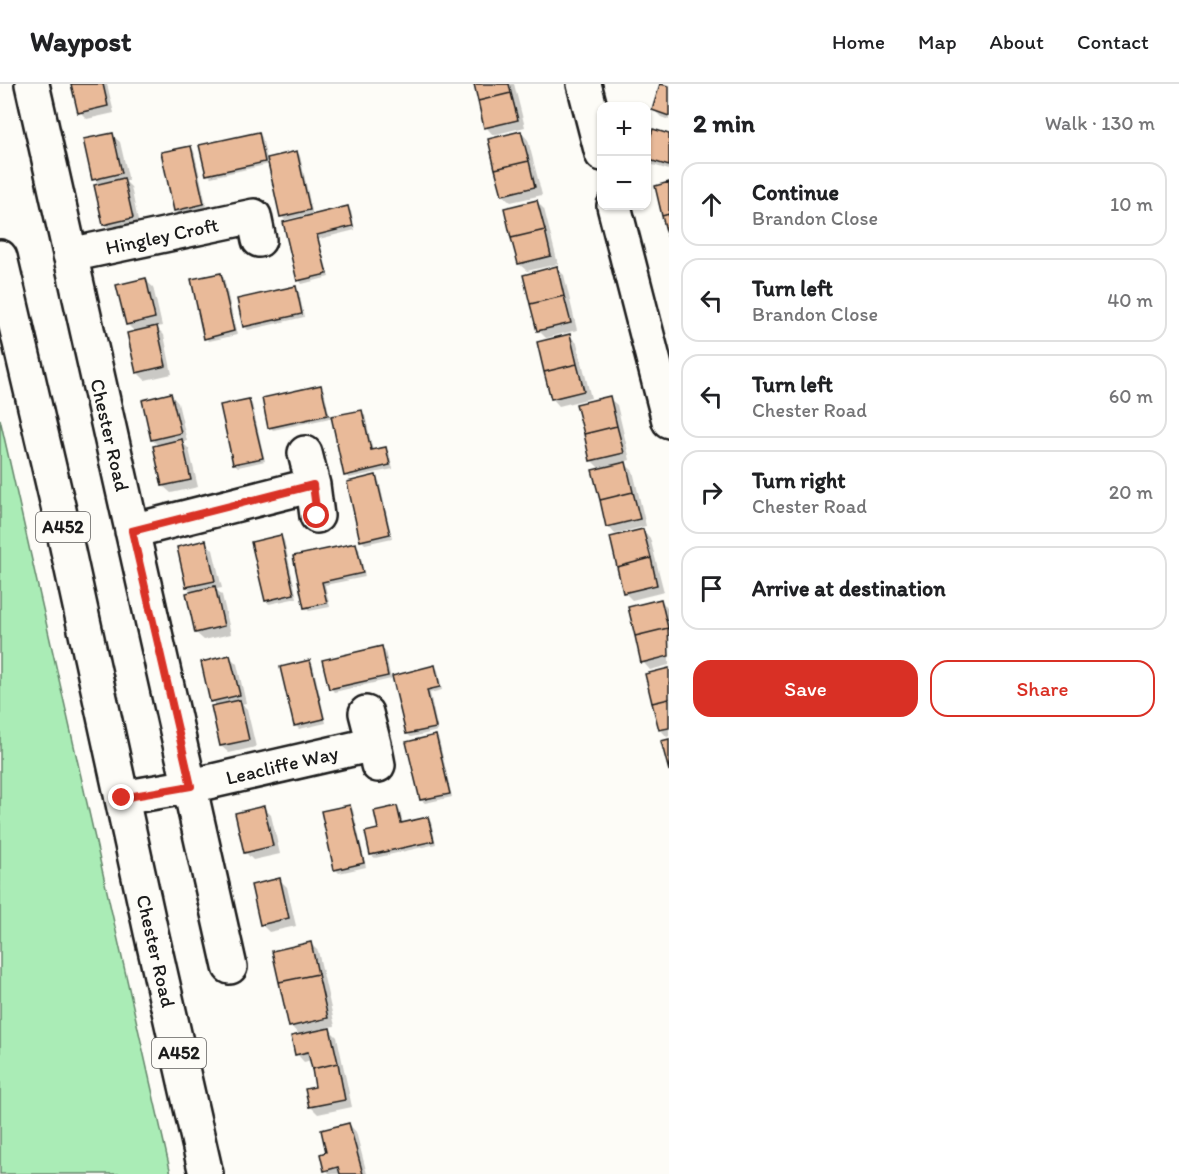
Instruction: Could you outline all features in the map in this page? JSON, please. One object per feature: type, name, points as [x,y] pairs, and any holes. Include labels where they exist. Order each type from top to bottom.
[{"type":"main road","name":"Chester Road","points":[[32,84],[230,967]]},
{"type":"main road","points":[[584,84],[597,135]]},
{"type":"main road","points":[[615,210],[669,421]]},
{"type":"main road","name":"Hingley Croft","points":[[70,255],[254,216]]},
{"type":"main road","name":"Chester Road","points":[[0,257],[59,510],[206,1174]]},
{"type":"main road","points":[[132,531],[315,500],[306,453]]},
{"type":"main road","name":"Leacliffe Way","points":[[191,786],[376,754],[366,713]]},
{"type":"main road","points":[[122,798],[191,786]]},
{"type":"green space","points":[[0,419],[171,1174],[0,1174]]},
{"type":"building","points":[[71,84],[103,84],[108,106],[78,113]]},
{"type":"building","points":[[474,84],[509,84],[511,93],[478,101]]},
{"type":"building","points":[[660,84],[669,86],[669,116],[652,110]]},
{"type":"building","points":[[511,93],[518,120],[484,128],[478,101]]},
{"type":"building","points":[[653,129],[669,134],[669,166],[651,161]]},
{"type":"building","points":[[521,131],[529,161],[495,169],[488,139]]},
{"type":"building","points":[[259,132],[265,162],[206,175],[199,145]]},
{"type":"building","points":[[113,133],[122,173],[92,180],[83,139]]},
{"type":"building","points":[[191,146],[204,204],[174,211],[161,152]]},
{"type":"building","points":[[297,151],[310,210],[280,217],[267,158]]},
{"type":"building","points":[[529,161],[535,187],[502,195],[495,169]]},
{"type":"building","points":[[124,178],[133,218],[103,225],[94,185]]},
{"type":"building","points":[[669,182],[669,214],[662,216],[655,186]]},
{"type":"building","points":[[537,200],[545,230],[511,238],[504,208]]},
{"type":"building","points":[[348,206],[353,226],[317,235],[327,274],[297,281],[283,222]]},
{"type":"building","points":[[669,214],[669,242],[662,216]]},
{"type":"building","points":[[545,230],[551,256],[518,264],[511,238]]},
{"type":"building","points":[[557,266],[564,296],[530,304],[523,275]]},
{"type":"building","points":[[221,273],[234,331],[204,339],[191,279]]},
{"type":"building","points":[[146,278],[155,318],[126,325],[116,285]]},
{"type":"building","points":[[296,286],[302,314],[243,327],[237,299]]},
{"type":"building","points":[[564,296],[571,323],[537,331],[530,304]]},
{"type":"building","points":[[157,326],[166,366],[136,373],[127,333]]},
{"type":"building","points":[[570,334],[577,364],[544,372],[537,342]]},
{"type":"building","points":[[577,364],[584,391],[551,399],[544,372]]},
{"type":"building","points":[[321,385],[328,415],[268,428],[262,398]]},
{"type":"building","points":[[171,393],[181,433],[151,440],[142,400]]},
{"type":"building","points":[[610,396],[617,426],[584,434],[576,404]]},
{"type":"building","points":[[249,399],[263,458],[233,464],[220,405]]},
{"type":"building","points":[[362,410],[371,450],[386,447],[390,465],[344,476],[331,416]]},
{"type":"building","points":[[617,426],[624,453],[590,461],[584,434]]},
{"type":"building","points":[[182,439],[191,480],[162,486],[153,446]]},
{"type":"building","points":[[626,462],[633,492],[600,500],[592,470]]},
{"type":"building","points":[[376,475],[390,534],[360,541],[347,482]]},
{"type":"building","points":[[633,492],[640,519],[606,527],[600,500]]},
{"type":"building","points":[[643,529],[651,558],[617,567],[610,537]]},
{"type":"building","points":[[281,535],[294,594],[265,601],[251,542]]},
{"type":"building","points":[[206,540],[215,581],[186,587],[177,547]]},
{"type":"building","points":[[356,543],[363,573],[322,582],[327,603],[304,608],[293,556]]},
{"type":"building","points":[[651,558],[657,585],[623,593],[617,567]]},
{"type":"building","points":[[215,586],[224,626],[195,633],[186,593]]},
{"type":"building","points":[[661,599],[668,628],[635,636],[628,607]]},
{"type":"building","points":[[668,628],[669,656],[641,663],[635,636]]},
{"type":"building","points":[[382,646],[388,676],[329,689],[322,660]]},
{"type":"building","points":[[230,655],[240,695],[210,702],[201,662]]},
{"type":"building","points":[[310,660],[324,719],[294,726],[280,667]]},
{"type":"building","points":[[435,665],[440,687],[427,690],[436,728],[406,734],[392,676]]},
{"type":"building","points":[[669,668],[669,699],[652,703],[645,674]]},
{"type":"building","points":[[669,699],[669,728],[659,730],[652,703]]},
{"type":"building","points":[[240,700],[249,740],[220,746],[211,706]]},
{"type":"building","points":[[436,735],[450,794],[420,800],[406,742]]},
{"type":"building","points":[[669,739],[669,771],[661,741]]},
{"type":"building","points":[[350,805],[364,863],[334,870],[321,811]]},
{"type":"building","points":[[264,806],[273,846],[244,853],[235,813]]},
{"type":"building","points":[[397,806],[401,823],[428,817],[434,841],[370,855],[365,832],[378,829],[374,811]]},
{"type":"building","points":[[280,878],[289,918],[260,925],[251,885]]},
{"type":"building","points":[[311,942],[318,974],[279,982],[272,951]]},
{"type":"building","points":[[318,974],[328,1018],[289,1027],[279,982]]},
{"type":"building","points":[[330,1028],[338,1063],[312,1069],[308,1052],[295,1055],[291,1036]]},
{"type":"building","points":[[338,1063],[345,1100],[309,1107],[305,1089],[315,1087],[312,1069]]},
{"type":"building","points":[[349,1123],[363,1174],[340,1174],[338,1167],[324,1171],[320,1154],[326,1152],[321,1130]]},
{"type":"route","points":[[122,798],[191,786],[132,531],[313,485],[317,516]]}]
